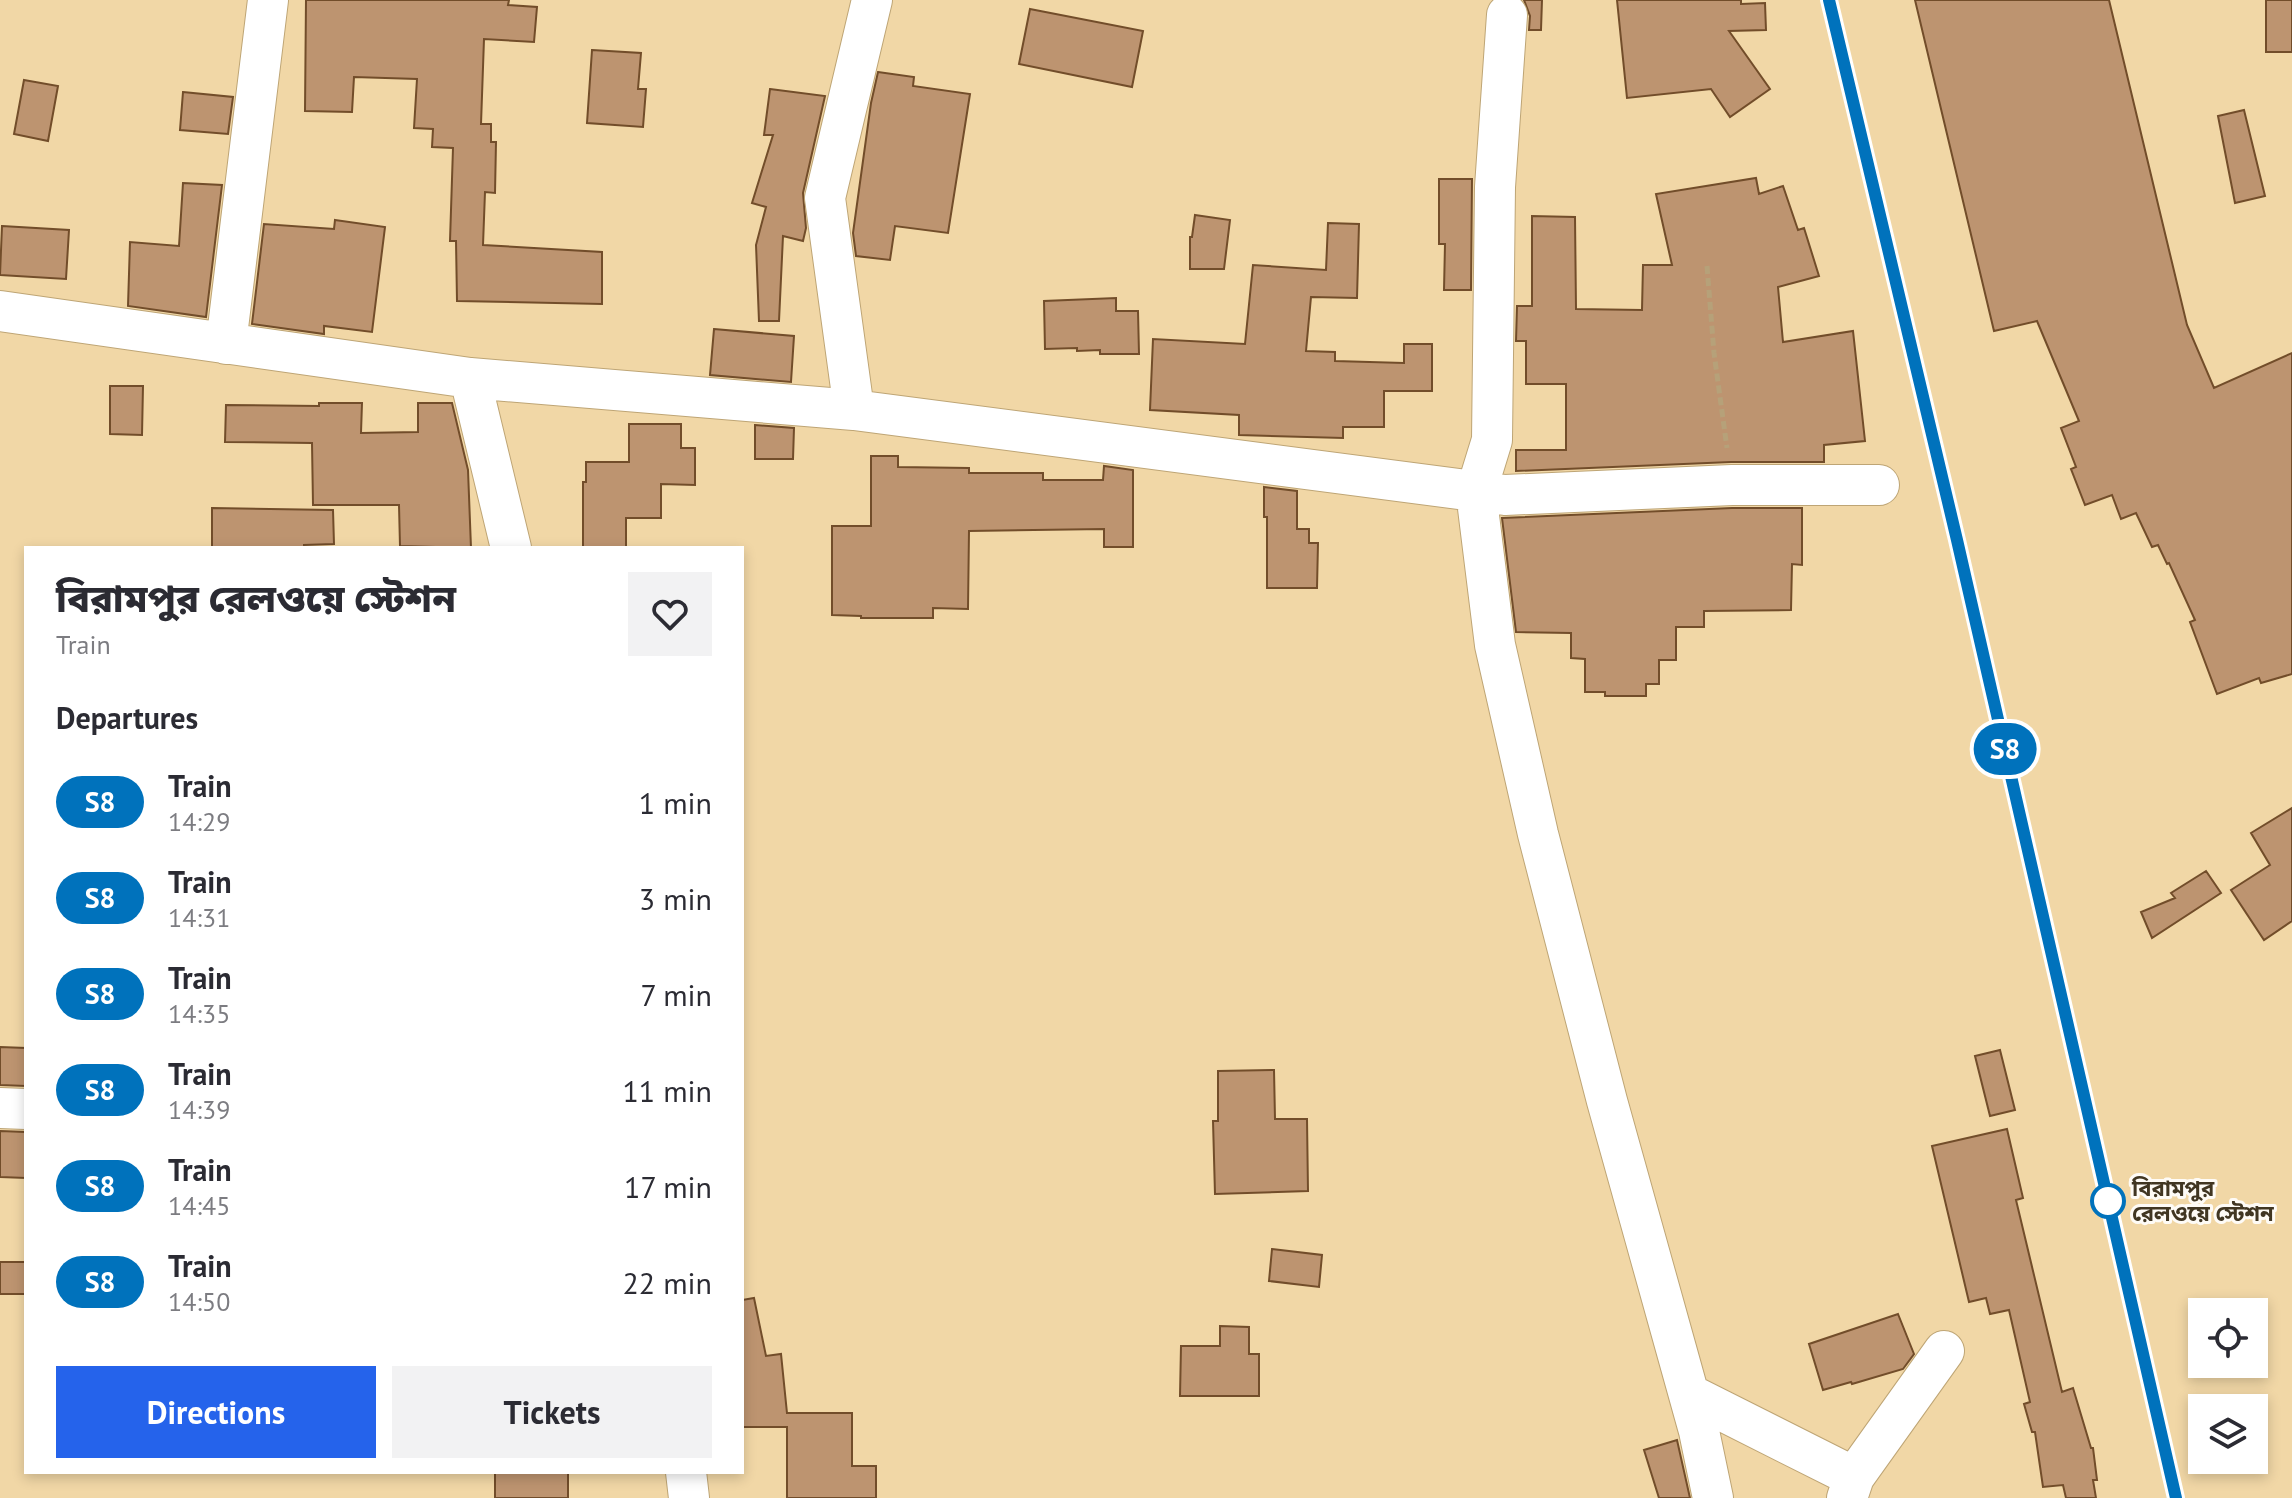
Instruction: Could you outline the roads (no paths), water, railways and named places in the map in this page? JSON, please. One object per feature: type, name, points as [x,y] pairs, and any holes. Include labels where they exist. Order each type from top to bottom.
[{"type":"street","points":[[226,344],[268,0]]},
{"type":"street","points":[[854,410],[825,198],[872,0]]},
{"type":"street","points":[[1507,15],[1495,187],[1492,440],[1476,492],[1495,645],[1538,834],[1607,1101],[1689,1394],[1713,1498]]},
{"type":"street","points":[[0,311],[470,378],[854,410],[1505,495],[1732,485],[1879,485]]},
{"type":"street","points":[[470,378],[511,546]]},
{"type":"street","points":[[0,1108],[24,1109]]},
{"type":"street","points":[[1689,1394],[1851,1488],[1944,1351]]},
{"type":"street","points":[[686,1474],[689,1498]]},
{"type":"railway","points":[[1829,0],[1957,540],[2176,1498]]},
{"type":"train","name":"S8","points":[[1829,0],[1957,540],[2176,1498]]},
{"type":"place","name":"বিরামপুর রেলওয়ে স্টেশন","points":[[2108,1201]]}]
